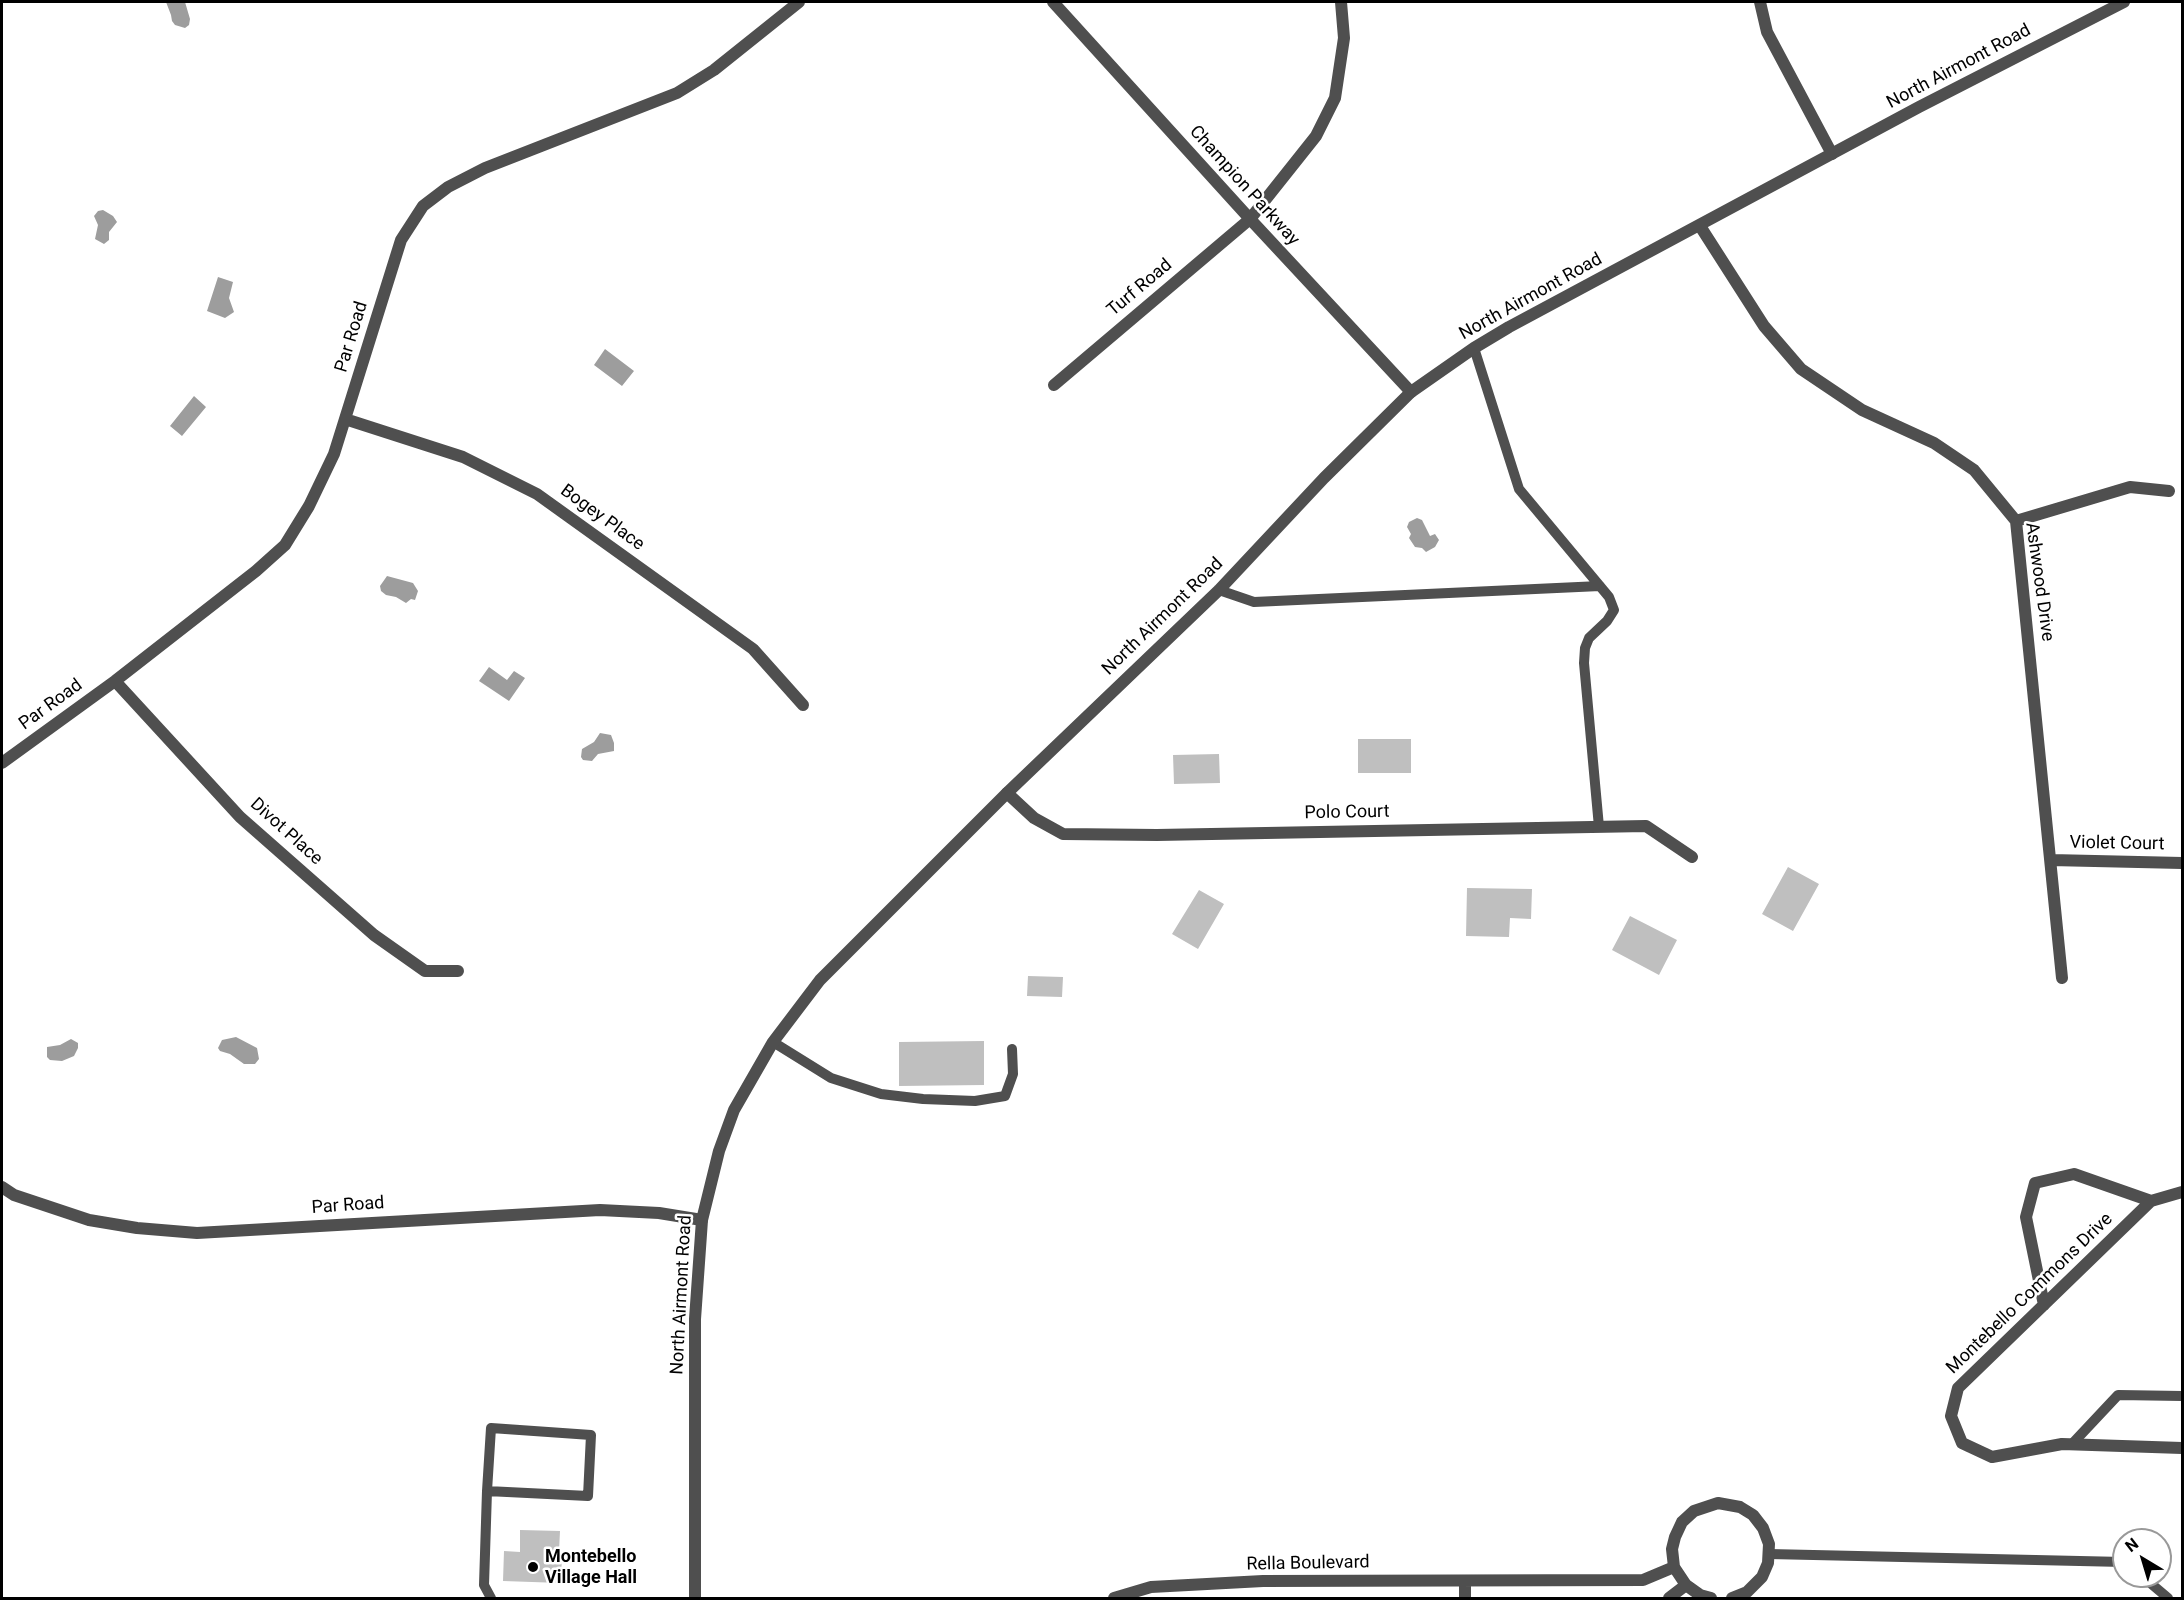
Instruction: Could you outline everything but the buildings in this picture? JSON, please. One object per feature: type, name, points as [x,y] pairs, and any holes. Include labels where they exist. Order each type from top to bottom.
[{"type":"street","name":"Par Road","points":[[2,763],[115,681],[256,571],[285,545],[309,506],[334,454],[401,240],[423,206],[448,187],[485,168],[677,93],[714,70],[799,2]]},
{"type":"street","name":"Champion Parkway","points":[[1053,2],[1411,392]]},
{"type":"street","name":"Turf Road","points":[[1054,385],[1250,219],[1316,135],[1335,98],[1344,39],[1341,2]]},
{"type":"street","points":[[1760,2],[1767,32],[1832,154]]},
{"type":"street","name":"North Airmont Road","points":[[695,1599],[695,1319],[702,1220],[719,1150],[734,1110],[773,1042],[820,980],[1007,793],[1219,590],[1332,470],[1411,392],[1474,348],[1509,327],[1832,154],[2124,2]]},
{"type":"street","name":"Ashwood Drive","points":[[1700,226],[1764,326],[1801,369],[1862,410],[1934,443],[1974,470],[2016,521],[2062,978]]},
{"type":"street","name":"Bogey Place","points":[[345,419],[463,458],[537,494],[753,649],[803,705]]},
{"type":"street","points":[[2016,521],[2130,487],[2169,491]]},
{"type":"street","name":"Divot Place","points":[[115,681],[240,817],[374,935],[425,971],[458,971]]},
{"type":"street","name":"Polo Court","points":[[1007,793],[1034,818],[1062,834],[1157,835],[1646,826],[1692,857]]},
{"type":"street","name":"Violet Court","points":[[2051,860],[2182,863]]},
{"type":"street","points":[[2044,1305],[2026,1217],[2035,1183],[2074,1174],[2151,1201]]},
{"type":"street","name":"Par Road","points":[[2,1187],[14,1195],[89,1220],[137,1228],[197,1233],[600,1210],[702,1220]]},
{"type":"street","name":"Montebello Commons Drive","points":[[2182,1192],[2151,1201],[1958,1388],[1951,1416],[1962,1443],[1992,1457],[2061,1444],[2182,1448]]},
{"type":"street","points":[[1712,1599],[1686,1586],[1674,1567],[1672,1549],[1682,1522],[1694,1511],[1718,1503],[1740,1507],[1753,1515],[1763,1528],[1769,1544],[1768,1563],[1762,1576],[1747,1592],[1732,1599]]},
{"type":"street","name":"Rella Boulevard","points":[[1114,1599],[1263,1581],[1643,1580],[1674,1567]]},
{"type":"street","points":[[1465,1581],[1465,1599]]},
{"type":"street","points":[[1669,1599],[1686,1586]]},
{"type":"lane","points":[[1474,348],[1519,489],[1609,597],[1614,610],[1607,621],[1589,638],[1585,648],[1584,663],[1599,827]]},
{"type":"lane","points":[[1219,590],[1254,602],[1600,586]]},
{"type":"lane","points":[[773,1042],[831,1078],[881,1094],[923,1099],[975,1101],[1005,1096],[1013,1074],[1012,1049]]},
{"type":"lane","points":[[2072,1444],[2118,1395],[2182,1396]]},
{"type":"lane","points":[[487,1491],[588,1496],[591,1435],[491,1428],[487,1491],[484,1585],[491,1599]]},
{"type":"lane","points":[[1769,1554],[2112,1562]]},
{"type":"lane","points":[[2156,1588],[2168,1599]]},
{"type":"shaded area","points":[[166,2],[185,2],[190,19],[189,25],[185,28],[175,25]]},
{"type":"shaded area","points":[[103,210],[113,216],[117,222],[109,232],[109,240],[104,244],[95,239],[98,225],[94,216],[98,211]]},
{"type":"shaded area","points":[[218,277],[233,282],[229,298],[234,312],[225,318],[207,311]]},
{"type":"shaded area","points":[[605,349],[634,371],[622,386],[594,365]]},
{"type":"shaded area","points":[[194,396],[206,407],[182,436],[170,426]]},
{"type":"shaded area","points":[[1417,518],[1422,520],[1430,536],[1435,534],[1439,540],[1435,547],[1426,552],[1422,548],[1415,547],[1409,538],[1411,534],[1407,527],[1409,522]]},
{"type":"shaded area","points":[[387,576],[413,583],[418,591],[415,600],[411,599],[406,603],[381,591],[380,586]]},
{"type":"shaded area","points":[[489,667],[507,680],[514,671],[525,678],[509,701],[479,681]]},
{"type":"shaded area","points":[[600,733],[611,735],[614,751],[598,754],[592,761],[583,760],[582,749],[594,742]]},
{"type":"shaded area","points":[[236,1037],[257,1048],[259,1059],[255,1064],[244,1064],[230,1054],[220,1051],[218,1048],[222,1040]]},
{"type":"shaded area","points":[[71,1039],[78,1043],[74,1056],[62,1061],[50,1060],[47,1057],[47,1047],[60,1045]]},
{"type":"place","name":"Montebello Village Hall","points":[[533,1567]]}]
